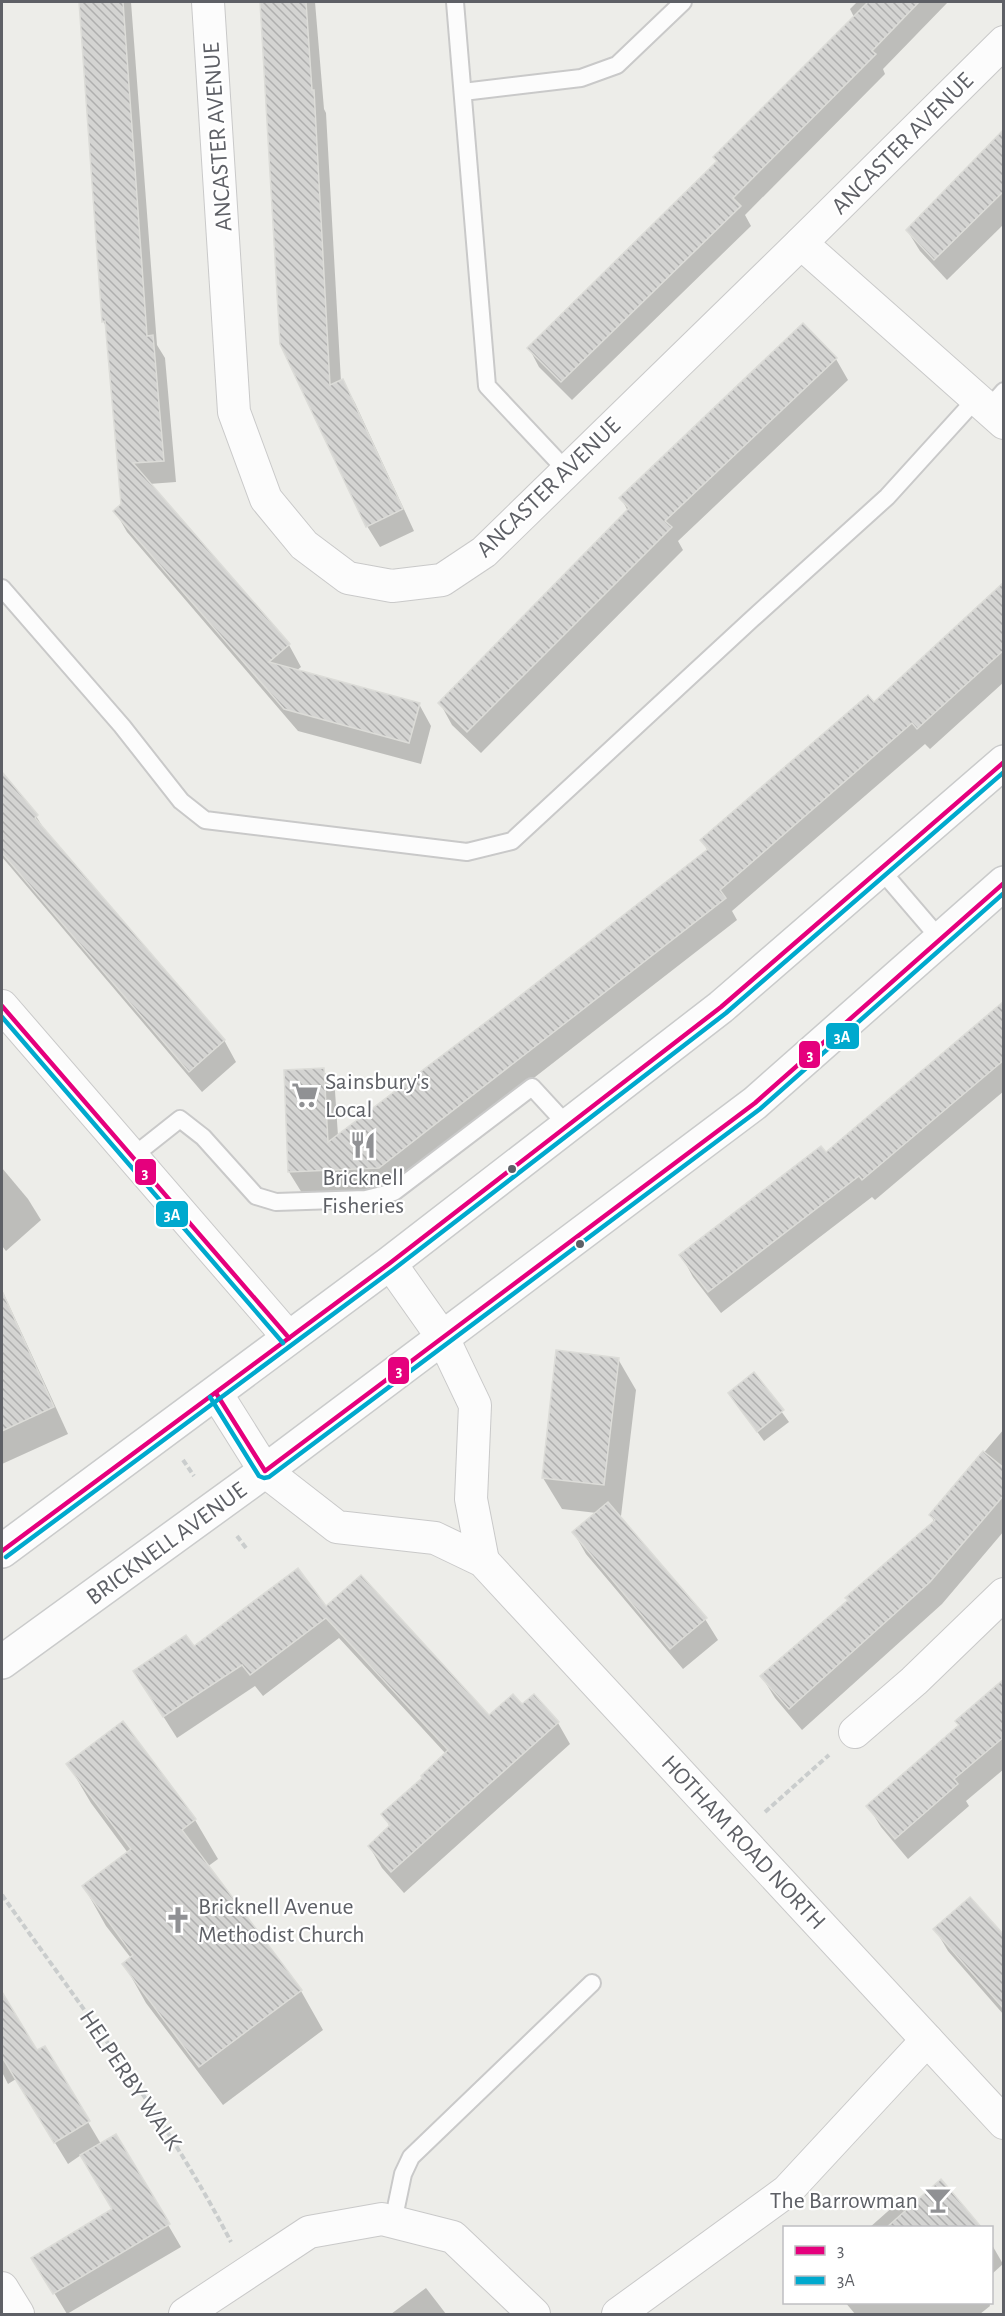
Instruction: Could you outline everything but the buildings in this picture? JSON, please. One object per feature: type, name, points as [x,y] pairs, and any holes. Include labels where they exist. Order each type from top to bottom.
[{"type":"street","name":"ANCASTER AVENUE","points":[[208,2],[234,412],[266,499],[304,545],[348,578],[392,586],[442,580],[484,552],[1004,42]]},
{"type":"street","points":[[801,243],[993,405]]},
{"type":"street","points":[[2,1551],[390,1263],[721,1008],[1004,762]]},
{"type":"street","name":"BRICKNELL AVENUE","points":[[2,1662],[266,1471],[755,1103],[1004,883]]},
{"type":"street","points":[[2,1006],[289,1338]]},
{"type":"street","points":[[390,1263],[443,1338],[475,1405],[471,1499],[483,1562]]},
{"type":"street","name":"HOTHAM ROAD NORTH","points":[[216,1393],[266,1471],[337,1527],[435,1538],[483,1562],[1004,2123]]},
{"type":"street","points":[[855,1732],[914,1681],[1004,1594]]},
{"type":"street","points":[[618,2314],[787,2191],[927,2040]]},
{"type":"street","points":[[185,2314],[309,2232],[382,2219],[453,2237],[534,2314]]},
{"type":"street","points":[[2,2288],[18,2314]]},
{"type":"lane","points":[[455,2],[487,386],[566,470]]},
{"type":"lane","points":[[463,92],[581,78],[617,65],[683,2]]},
{"type":"lane","points":[[2,588],[122,726],[180,801],[205,820],[467,852],[513,841],[752,619],[993,405]]},
{"type":"lane","points":[[881,870],[941,940]]},
{"type":"lane","points":[[132,1157],[180,1119],[203,1137],[256,1196],[276,1202],[366,1199],[394,1192],[532,1087],[568,1126]]},
{"type":"lane","points":[[393,2222],[403,2174],[411,2157],[592,1983]]},
{"type":"path","points":[[738,1836],[855,1732]]},
{"type":"path","name":"HELPERBY WALK","points":[[2,1895],[149,2103],[205,2191],[247,2273]]},
{"type":"transit line","name":"3","points":[[2,1551],[390,1263],[721,1007],[1004,762]]},
{"type":"transit line","name":"3A","points":[[6,1557],[394,1269],[726,1013],[1004,772]]},
{"type":"transit line","name":"3","points":[[216,1393],[265,1471],[755,1103],[1004,883]]},
{"type":"transit line","name":"3A","points":[[210,1397],[259,1476],[269,1477],[760,1109],[1004,893]]},
{"type":"transit line","name":"3","points":[[2,1006],[289,1338]]},
{"type":"transit line","name":"3A","points":[[2,1017],[283,1343]]},
{"type":"place","name":"Sainsbury's Local","points":[[305,1095]]},
{"type":"place","name":"Bricknell Fisheries","points":[[363,1145]]},
{"type":"place","name":"Bricknell Avenue Methodist Church","points":[[178,1920]]},
{"type":"place","name":"The Barrowman","points":[[938,2200]]}]
